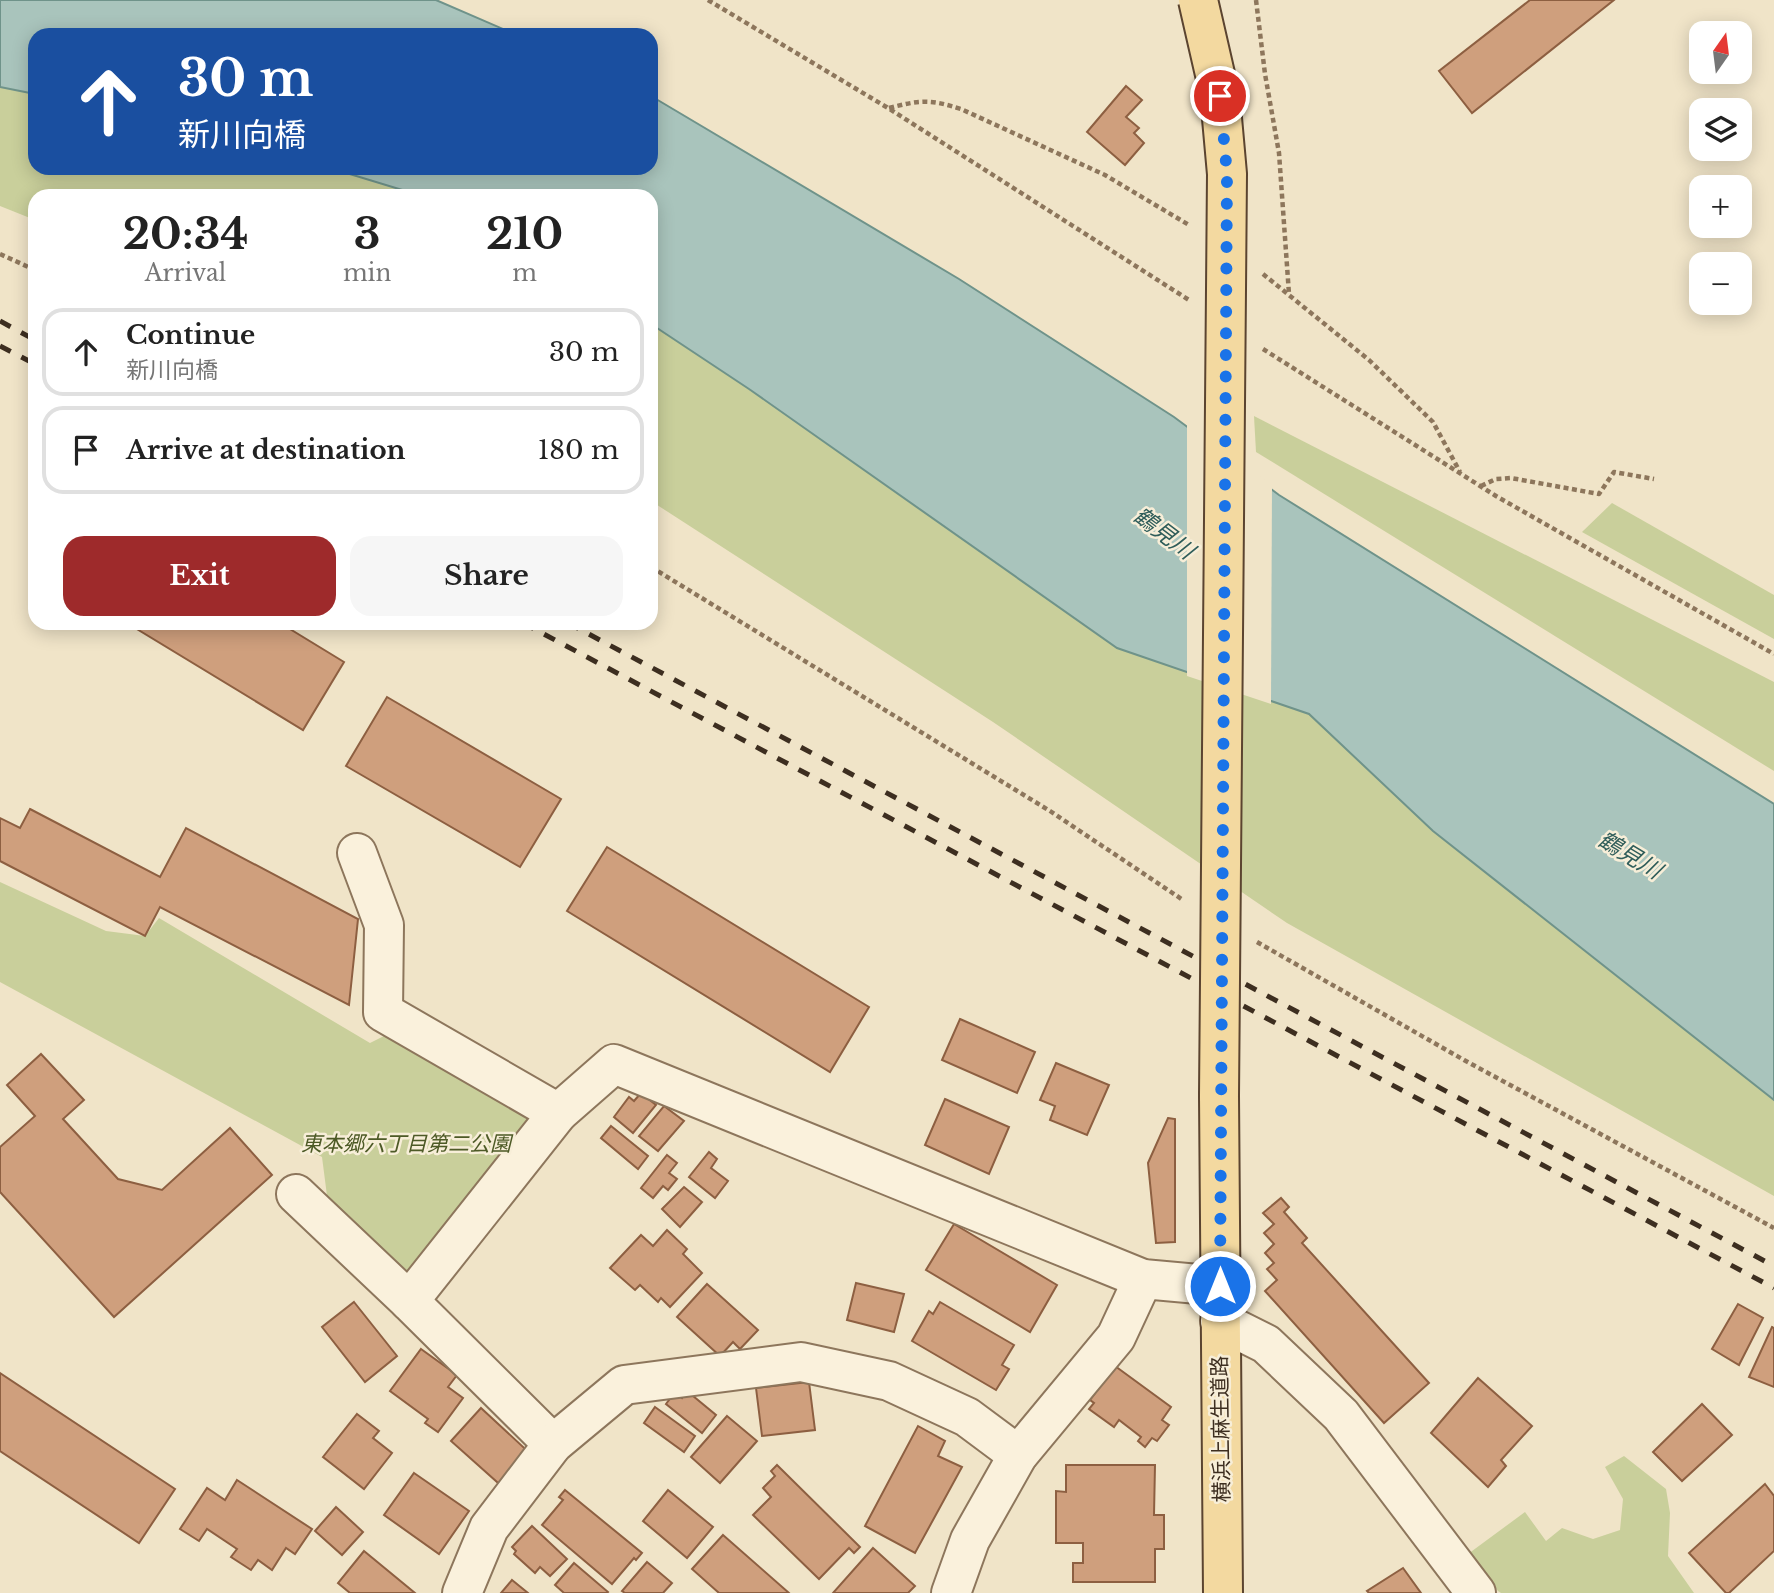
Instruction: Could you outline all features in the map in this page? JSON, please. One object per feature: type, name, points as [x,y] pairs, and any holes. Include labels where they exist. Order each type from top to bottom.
[{"type":"main road","name":"横浜上麻生道路","points":[[1198,0],[1220,96],[1227,174],[1219,1096],[1223,1593]]},
{"type":"street","points":[[356,853],[384,925],[383,1012],[558,1113]]},
{"type":"street","points":[[409,1301],[558,1113],[614,1064],[1143,1279],[1220,1303],[1341,1415],[1476,1593]]},
{"type":"street","points":[[296,1194],[553,1444]]},
{"type":"street","points":[[951,1593],[970,1539],[1018,1455],[1116,1337],[1143,1279]]},
{"type":"street","points":[[461,1593],[489,1528],[553,1444],[624,1385],[801,1362],[889,1381],[967,1417],[1018,1455]]},
{"type":"path","points":[[708,0],[888,108],[1199,306]]},
{"type":"path","points":[[1256,0],[1265,74],[1279,153],[1289,295]]},
{"type":"path","points":[[0,254],[28,267]]},
{"type":"path","points":[[1255,344],[1480,487],[1774,654]]},
{"type":"path","points":[[1480,487],[1496,479],[1511,478],[1599,494],[1614,472],[1654,478]]},
{"type":"green space","points":[[0,87],[28,93],[28,175],[353,175],[399,189],[28,189],[28,217],[0,206]]},
{"type":"green space","points":[[658,329],[749,389],[1117,648],[1309,713],[1433,831],[1774,1100],[1774,1196],[1287,923],[993,722],[658,506]]},
{"type":"green space","points":[[1254,416],[1774,682],[1774,771],[1256,452]]},
{"type":"green space","points":[[1612,503],[1774,595],[1774,639],[1582,532]]},
{"type":"green space","name":"東本郷六丁目第二公園","points":[[0,882],[106,931],[145,936],[159,918],[370,1043],[388,1034],[535,1123],[413,1270],[401,1270],[330,1219],[322,1157],[0,982]]},
{"type":"green space","points":[[1624,1456],[1666,1489],[1670,1513],[1668,1556],[1694,1593],[1498,1591],[1468,1554],[1525,1512],[1546,1541],[1562,1528],[1593,1539],[1620,1530],[1623,1499],[1605,1467]]},
{"type":"water","points":[[0,0],[436,0],[501,28],[28,28],[28,93],[0,87]]},
{"type":"water","name":"鶴見川","points":[[658,100],[959,279],[1174,417],[1279,495],[1774,804],[1774,1100],[1433,831],[1309,714],[1117,648],[749,389],[658,329],[658,189],[399,189],[353,175],[658,175]]},
{"type":"pier","points":[[1187,422],[1272,485],[1271,704],[1187,676]]},
{"type":"building","points":[[1530,0],[1614,0],[1472,113],[1439,71]]},
{"type":"building","points":[[1126,86],[1142,100],[1126,117],[1139,128],[1134,133],[1144,143],[1125,165],[1087,132]]},
{"type":"building","points":[[139,630],[291,630],[344,662],[303,730]]},
{"type":"building","points":[[387,697],[561,799],[520,867],[346,766]]},
{"type":"building","points":[[30,809],[160,877],[186,828],[358,919],[349,1005],[160,907],[145,936],[0,861],[0,818],[20,828]]},
{"type":"building","points":[[607,847],[869,1007],[830,1072],[567,911]]},
{"type":"building","points":[[960,1019],[1035,1052],[1017,1093],[942,1060]]},
{"type":"building","points":[[41,1054],[84,1100],[63,1119],[118,1179],[162,1190],[230,1128],[272,1175],[114,1317],[0,1192],[0,1147],[35,1116],[7,1085]]},
{"type":"building","points":[[1056,1063],[1109,1085],[1087,1135],[1050,1120],[1055,1106],[1040,1100]]},
{"type":"building","points":[[641,1093],[656,1105],[633,1133],[614,1117],[629,1097],[634,1101]]},
{"type":"building","points":[[945,1099],[1009,1127],[989,1174],[925,1145]]},
{"type":"building","points":[[664,1106],[684,1121],[658,1151],[639,1136]]},
{"type":"building","points":[[1168,1118],[1175,1119],[1175,1242],[1156,1243],[1148,1163]]},
{"type":"building","points":[[611,1126],[648,1156],[638,1169],[601,1138]]},
{"type":"building","points":[[709,1152],[717,1159],[711,1168],[728,1181],[715,1198],[689,1177]]},
{"type":"building","points":[[667,1155],[677,1163],[669,1173],[677,1179],[668,1190],[663,1186],[653,1198],[641,1188]]},
{"type":"building","points":[[684,1187],[702,1202],[680,1227],[662,1209]]},
{"type":"building","points":[[1281,1198],[1289,1207],[1284,1212],[1307,1238],[1302,1243],[1429,1383],[1384,1423],[1265,1291],[1277,1280],[1267,1269],[1274,1263],[1265,1253],[1274,1244],[1264,1233],[1274,1224],[1263,1213]]},
{"type":"building","points":[[954,1224],[1057,1285],[1030,1332],[926,1270]]},
{"type":"building","points":[[667,1230],[687,1249],[683,1254],[702,1273],[670,1307],[661,1298],[658,1302],[640,1285],[635,1290],[610,1268],[641,1235],[653,1246]]},
{"type":"building","points":[[856,1283],[904,1294],[894,1332],[847,1320]]},
{"type":"building","points":[[707,1284],[758,1330],[740,1349],[733,1342],[720,1356],[677,1317]]},
{"type":"building","points":[[354,1302],[397,1356],[365,1382],[322,1327]]},
{"type":"building","points":[[940,1302],[1014,1345],[1002,1365],[1009,1369],[996,1390],[912,1341],[929,1311],[933,1314]]},
{"type":"building","points":[[1738,1304],[1763,1318],[1739,1365],[1712,1349]]},
{"type":"building","points":[[1772,1327],[1774,1328],[1774,1387],[1749,1377]]},
{"type":"building","points":[[421,1349],[457,1375],[448,1387],[463,1398],[438,1432],[425,1423],[428,1419],[390,1391]]},
{"type":"building","points":[[1115,1366],[1171,1407],[1162,1420],[1169,1425],[1157,1441],[1152,1438],[1145,1447],[1138,1441],[1141,1437],[1119,1420],[1114,1427],[1089,1409],[1094,1403],[1090,1400]]},
{"type":"building","points":[[0,1373],[175,1489],[139,1543],[0,1451]]},
{"type":"building","points":[[1478,1378],[1532,1426],[1501,1460],[1506,1466],[1488,1487],[1431,1433]]},
{"type":"building","points":[[809,1382],[815,1430],[762,1436],[756,1388]]},
{"type":"building","points":[[687,1391],[716,1415],[702,1433],[666,1404],[675,1392],[682,1398]]},
{"type":"building","points":[[1702,1404],[1732,1435],[1682,1481],[1653,1452]]},
{"type":"building","points":[[655,1407],[695,1436],[684,1452],[644,1423]]},
{"type":"building","points":[[481,1408],[535,1458],[506,1490],[451,1441]]},
{"type":"building","points":[[357,1414],[379,1431],[373,1438],[392,1453],[364,1489],[323,1457]]},
{"type":"building","points":[[727,1416],[757,1441],[720,1483],[691,1457]]},
{"type":"building","points":[[918,1426],[945,1441],[938,1456],[962,1467],[915,1553],[865,1526]]},
{"type":"building","points":[[777,1465],[860,1547],[854,1553],[849,1548],[819,1579],[753,1515],[771,1497],[763,1488],[775,1476],[771,1471]]},
{"type":"building","points":[[1066,1465],[1155,1465],[1154,1515],[1164,1515],[1164,1549],[1155,1549],[1155,1582],[1073,1582],[1073,1563],[1083,1563],[1083,1543],[1056,1543],[1056,1491],[1066,1492]]},
{"type":"building","points":[[414,1473],[469,1511],[439,1554],[384,1515]]},
{"type":"building","points":[[237,1480],[312,1529],[295,1554],[286,1548],[272,1570],[258,1560],[251,1570],[231,1557],[237,1549],[207,1529],[199,1541],[180,1529],[207,1488],[225,1500]]},
{"type":"building","points":[[1765,1484],[1774,1496],[1774,1551],[1726,1593],[1689,1553]]},
{"type":"building","points":[[565,1490],[642,1553],[636,1560],[634,1558],[612,1584],[542,1525],[563,1500],[559,1497]]},
{"type":"building","points":[[668,1490],[713,1527],[687,1558],[643,1521]]},
{"type":"building","points":[[336,1507],[363,1532],[342,1555],[315,1531]]},
{"type":"building","points":[[532,1526],[567,1559],[550,1576],[540,1567],[535,1573],[514,1554],[516,1551],[512,1547]]},
{"type":"building","points":[[723,1535],[789,1593],[719,1593],[692,1569]]},
{"type":"building","points":[[873,1548],[915,1586],[908,1593],[833,1593]]},
{"type":"building","points":[[364,1551],[415,1593],[350,1593],[338,1583]]},
{"type":"building","points":[[647,1562],[672,1583],[663,1593],[622,1591]]},
{"type":"building","points":[[574,1563],[608,1592],[564,1593],[555,1585]]},
{"type":"building","points":[[1403,1568],[1421,1593],[1367,1591]]},
{"type":"building","points":[[512,1580],[528,1593],[501,1593]]},
{"type":"railway","points":[[0,321],[28,336]]},
{"type":"railway","points":[[0,346],[28,360]]},
{"type":"railway","points":[[536,630],[1774,1288]]},
{"type":"railway","points":[[581,630],[1774,1266]]},
{"type":"route","points":[[1220,96],[1227,174],[1219,1096],[1220,1286]]}]
